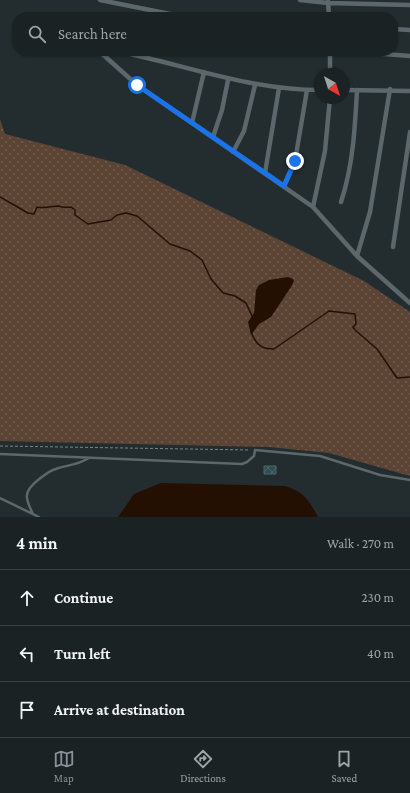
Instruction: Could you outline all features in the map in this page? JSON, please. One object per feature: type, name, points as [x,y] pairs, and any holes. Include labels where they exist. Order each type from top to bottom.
[{"type":"street","points":[[100,0],[160,12]]},
{"type":"street","points":[[300,0],[410,5]]},
{"type":"street","points":[[328,1],[329,12]]},
{"type":"street","points":[[398,29],[410,30]]},
{"type":"street","points":[[398,55],[410,56]]},
{"type":"street","points":[[105,56],[137,85],[313,207],[357,256],[410,303]]},
{"type":"street","points":[[142,56],[204,72],[228,80],[279,88],[314,90]]},
{"type":"street","points":[[330,56],[330,68]]},
{"type":"street","points":[[192,123],[204,72]]},
{"type":"street","points":[[213,137],[222,110],[228,80]]},
{"type":"street","points":[[233,152],[244,131],[255,84]]},
{"type":"street","points":[[265,173],[279,88]]},
{"type":"street","points":[[357,256],[370,212],[390,89]]},
{"type":"street","points":[[350,90],[390,89],[410,91]]},
{"type":"street","points":[[284,186],[295,161],[306,90]]},
{"type":"street","points":[[341,202],[347,184],[355,136],[357,90]]},
{"type":"street","points":[[313,207],[325,151],[329,104]]},
{"type":"street","points":[[393,248],[410,132]]},
{"type":"lane","points":[[0,454],[242,464],[254,456],[255,450],[320,456],[380,475],[410,480]]},
{"type":"lane","points":[[34,514],[26,495],[27,490],[53,470],[77,465],[89,458]]},
{"type":"lane","points":[[0,498],[39,517]]},
{"type":"path","points":[[0,446],[255,450]]},
{"type":"shaded area","points":[[0,119],[5,134],[125,165],[364,281],[410,312],[410,476],[329,453],[269,447],[0,441]]},
{"type":"shaded area","points":[[288,277],[294,281],[291,287],[271,317],[259,324],[251,335],[248,322],[254,313],[256,290],[259,285],[269,280]]},
{"type":"shaded area","points":[[161,483],[285,486],[292,488],[305,497],[318,517],[118,517],[134,494]]},
{"type":"building","points":[[264,466],[276,466],[276,474],[264,474]]},
{"type":"waterway","points":[[0,197],[28,213],[34,214],[37,207],[71,207],[75,210],[75,215],[88,224],[111,220],[117,215],[126,213],[137,216],[170,244],[190,251],[202,260],[211,279],[223,293],[235,296],[246,303],[252,316]]},
{"type":"waterway","points":[[252,334],[255,341],[260,346],[274,349],[329,311],[355,314],[356,324],[353,327],[355,330],[377,349],[397,378],[410,377]]},
{"type":"route","points":[[137,85],[284,186],[291,174],[295,161]]}]
